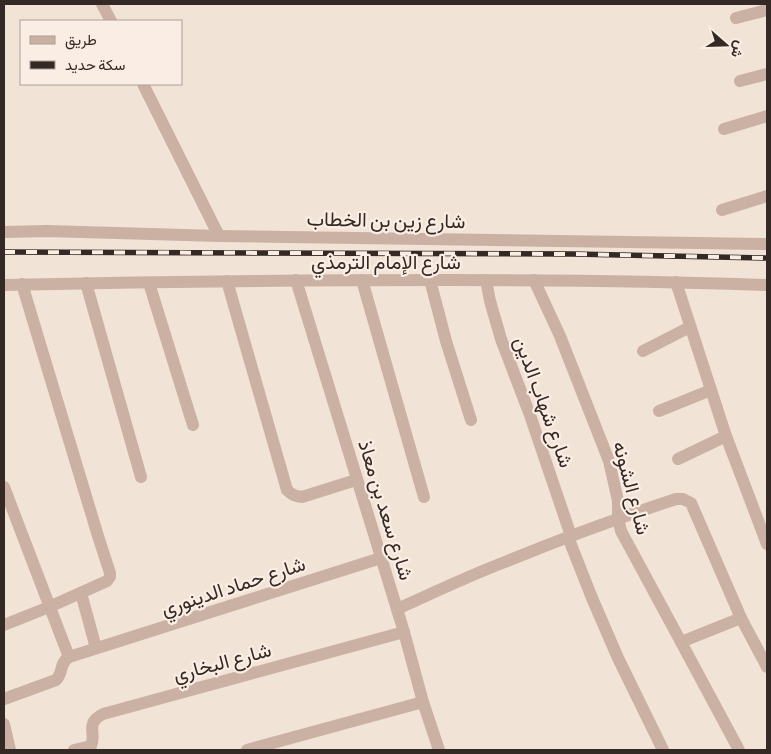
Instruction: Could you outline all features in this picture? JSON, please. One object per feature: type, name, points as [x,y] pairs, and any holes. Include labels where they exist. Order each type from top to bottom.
[{"type":"street","points":[[102,4],[110,20]]},
{"type":"street","points":[[736,18],[767,10]]},
{"type":"street","points":[[740,81],[767,74]]},
{"type":"street","points":[[143,85],[220,236]]},
{"type":"street","points":[[724,129],[767,116]]},
{"type":"street","points":[[722,210],[767,196]]},
{"type":"street","name":"شارع زين بن الخطاب","points":[[4,232],[47,231],[220,236],[767,244]]},
{"type":"street","name":"شارع الإمام الترمذي","points":[[4,285],[296,280],[534,280],[767,285]]},
{"type":"street","name":"شارع سعد بن معاذ","points":[[296,280],[439,750]]},
{"type":"street","points":[[362,280],[424,497]]},
{"type":"street","points":[[430,280],[470,420]]},
{"type":"street","name":"شارع شهاب الدين","points":[[486,280],[500,339],[530,415],[569,536],[592,598],[618,658],[663,750]]},
{"type":"street","name":"شارع الشونه","points":[[534,280],[583,391],[609,460],[618,501],[620,531],[739,750]]},
{"type":"street","points":[[227,282],[287,490],[291,494],[302,497],[356,480]]},
{"type":"street","points":[[676,282],[726,436],[767,544]]},
{"type":"street","points":[[149,283],[193,425]]},
{"type":"street","points":[[4,625],[81,593],[107,581],[110,577],[22,284]]},
{"type":"street","points":[[86,284],[141,477]]},
{"type":"street","points":[[643,350],[690,327]]},
{"type":"street","points":[[658,412],[711,390]]},
{"type":"street","points":[[678,459],[726,436]]},
{"type":"street","points":[[4,487],[69,657],[62,663],[60,674],[56,680],[4,698]]},
{"type":"street","points":[[397,609],[503,562],[569,536],[676,499],[683,499],[691,504],[742,618],[767,667]]},
{"type":"street","name":"شارع حماد الدينوري","points":[[69,657],[381,558]]},
{"type":"street","points":[[81,593],[96,648]]},
{"type":"street","points":[[681,642],[742,618]]},
{"type":"street","name":"شارع البخاري","points":[[74,750],[90,746],[93,740],[92,725],[103,714],[404,632]]},
{"type":"street","points":[[247,750],[423,702]]},
{"type":"street","points":[[4,724],[10,750]]},
{"type":"railway","points":[[4,252],[573,254],[767,258]]}]
